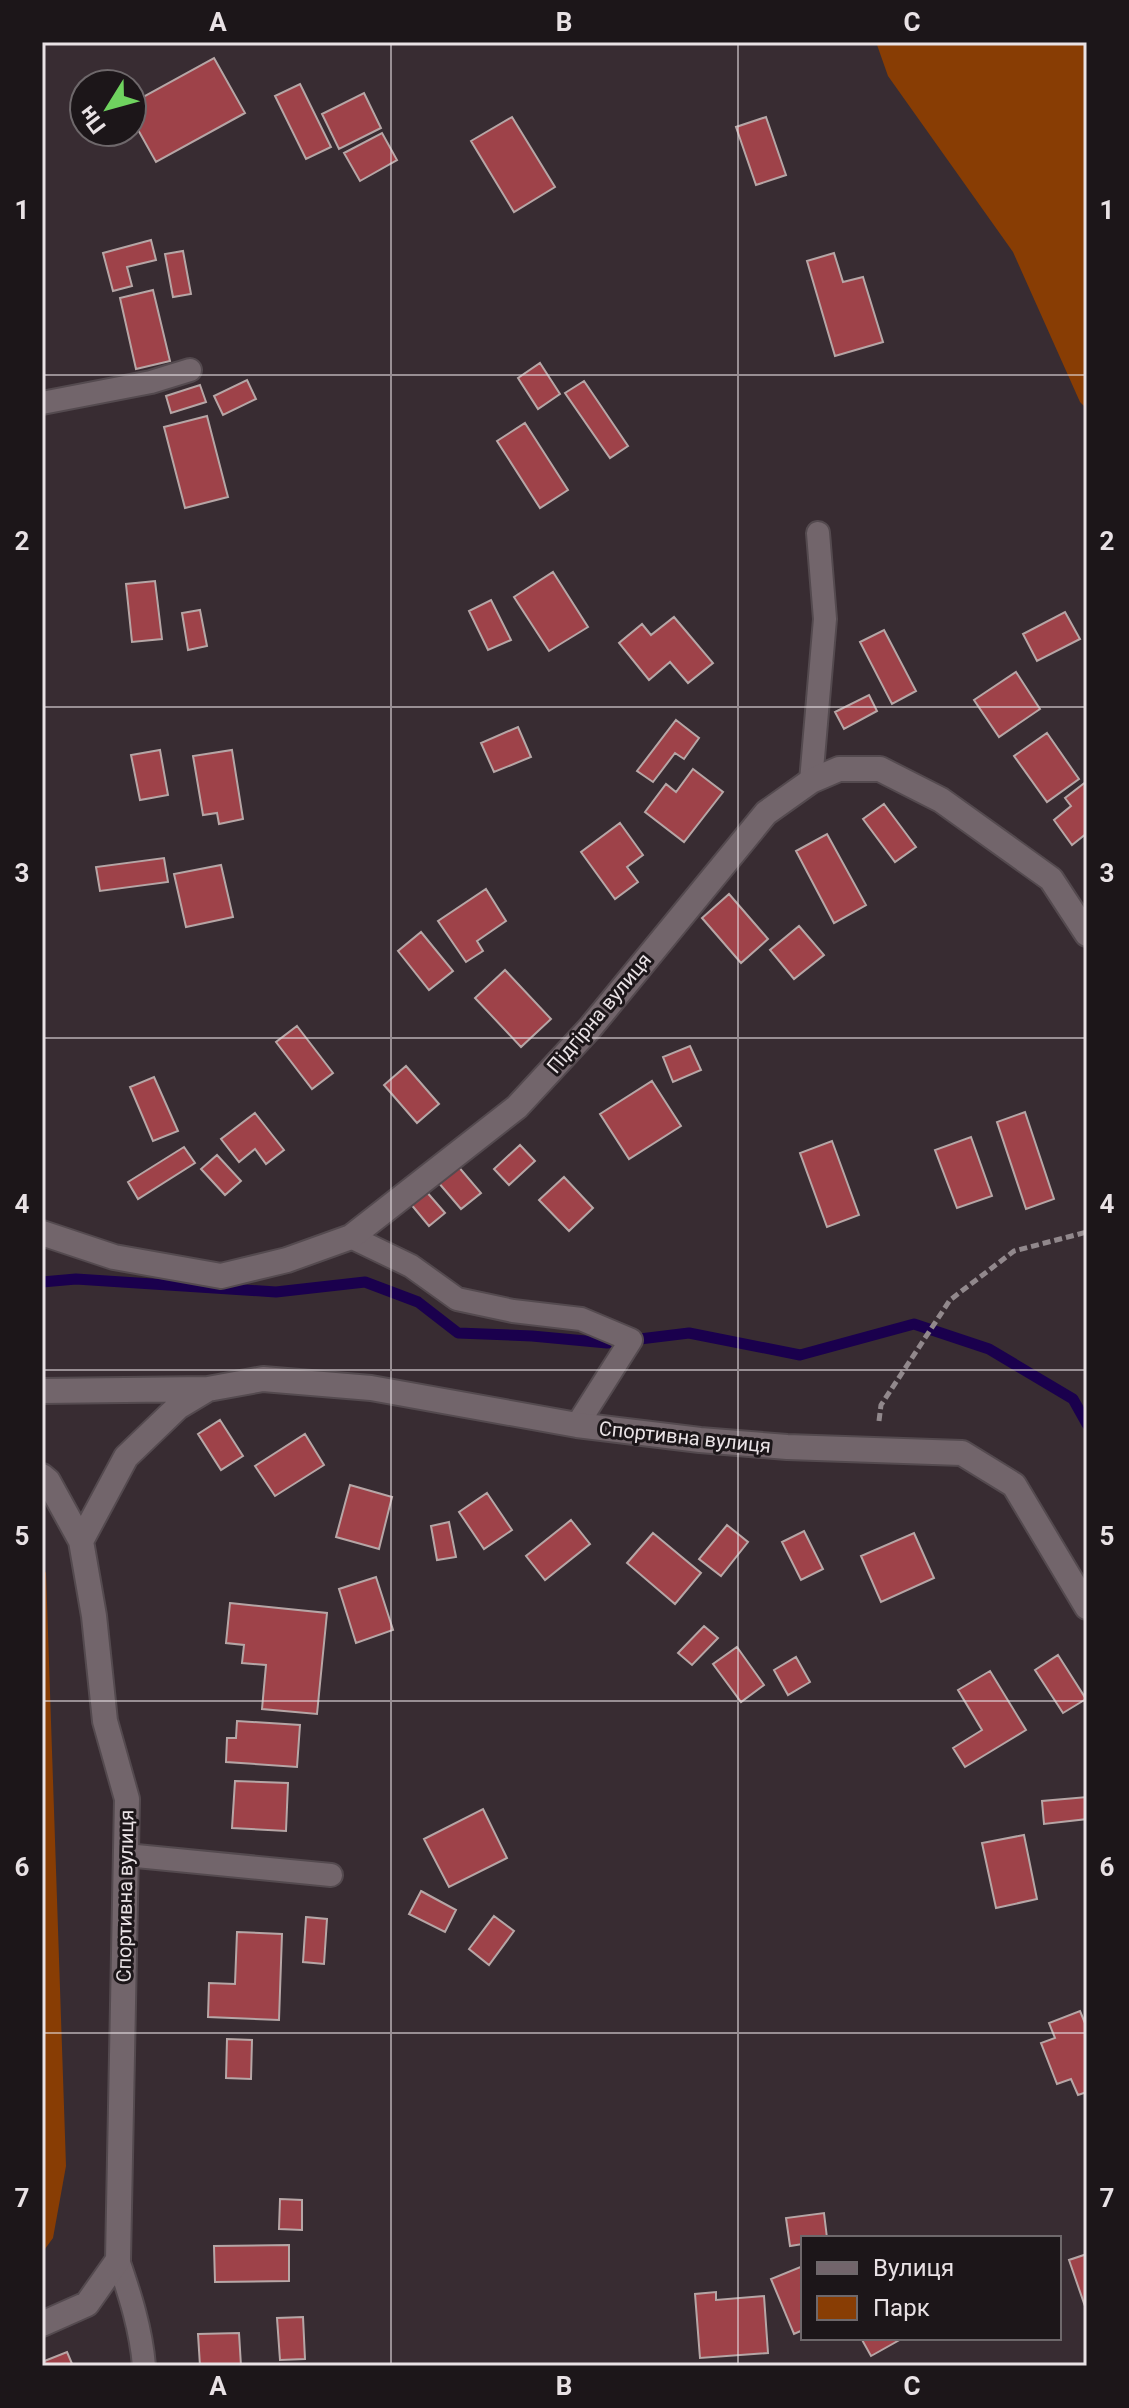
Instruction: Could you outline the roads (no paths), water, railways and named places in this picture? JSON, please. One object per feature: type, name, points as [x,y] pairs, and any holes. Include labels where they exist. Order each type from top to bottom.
[{"type":"street","name":"Підгірна вулиця","points":[[42,1233],[114,1257],[221,1276],[287,1260],[351,1237],[517,1107],[590,1028],[766,813],[811,781],[839,769],[880,769],[941,800],[1051,879],[1087,934]]},
{"type":"street","name":"Спортивна вулиця","points":[[42,1391],[208,1389],[263,1379],[371,1388],[577,1425],[700,1440],[962,1453],[1014,1485],[1087,1607]]},
{"type":"street","name":"Спортивна вулиця","points":[[118,2260],[127,1799],[105,1721],[94,1616],[81,1541],[126,1457],[178,1407],[208,1389]]},
{"type":"street","points":[[42,1476],[48,1481],[81,1541]]},
{"type":"street","points":[[42,2324],[87,2304],[118,2260]]},
{"type":"lane","points":[[42,403],[151,382],[190,370]]},
{"type":"lane","points":[[811,781],[825,619],[818,533]]},
{"type":"lane","points":[[351,1237],[411,1266],[457,1299],[513,1311],[581,1319],[631,1340],[577,1425]]},
{"type":"lane","points":[[126,1855],[331,1875]]},
{"type":"lane","points":[[118,2260],[139,2327],[144,2366]]},
{"type":"waterway","points":[[42,1282],[76,1279],[276,1292],[365,1282],[418,1302],[458,1333],[607,1343],[689,1333],[800,1355],[914,1324],[989,1349],[1073,1399],[1087,1424]]}]
